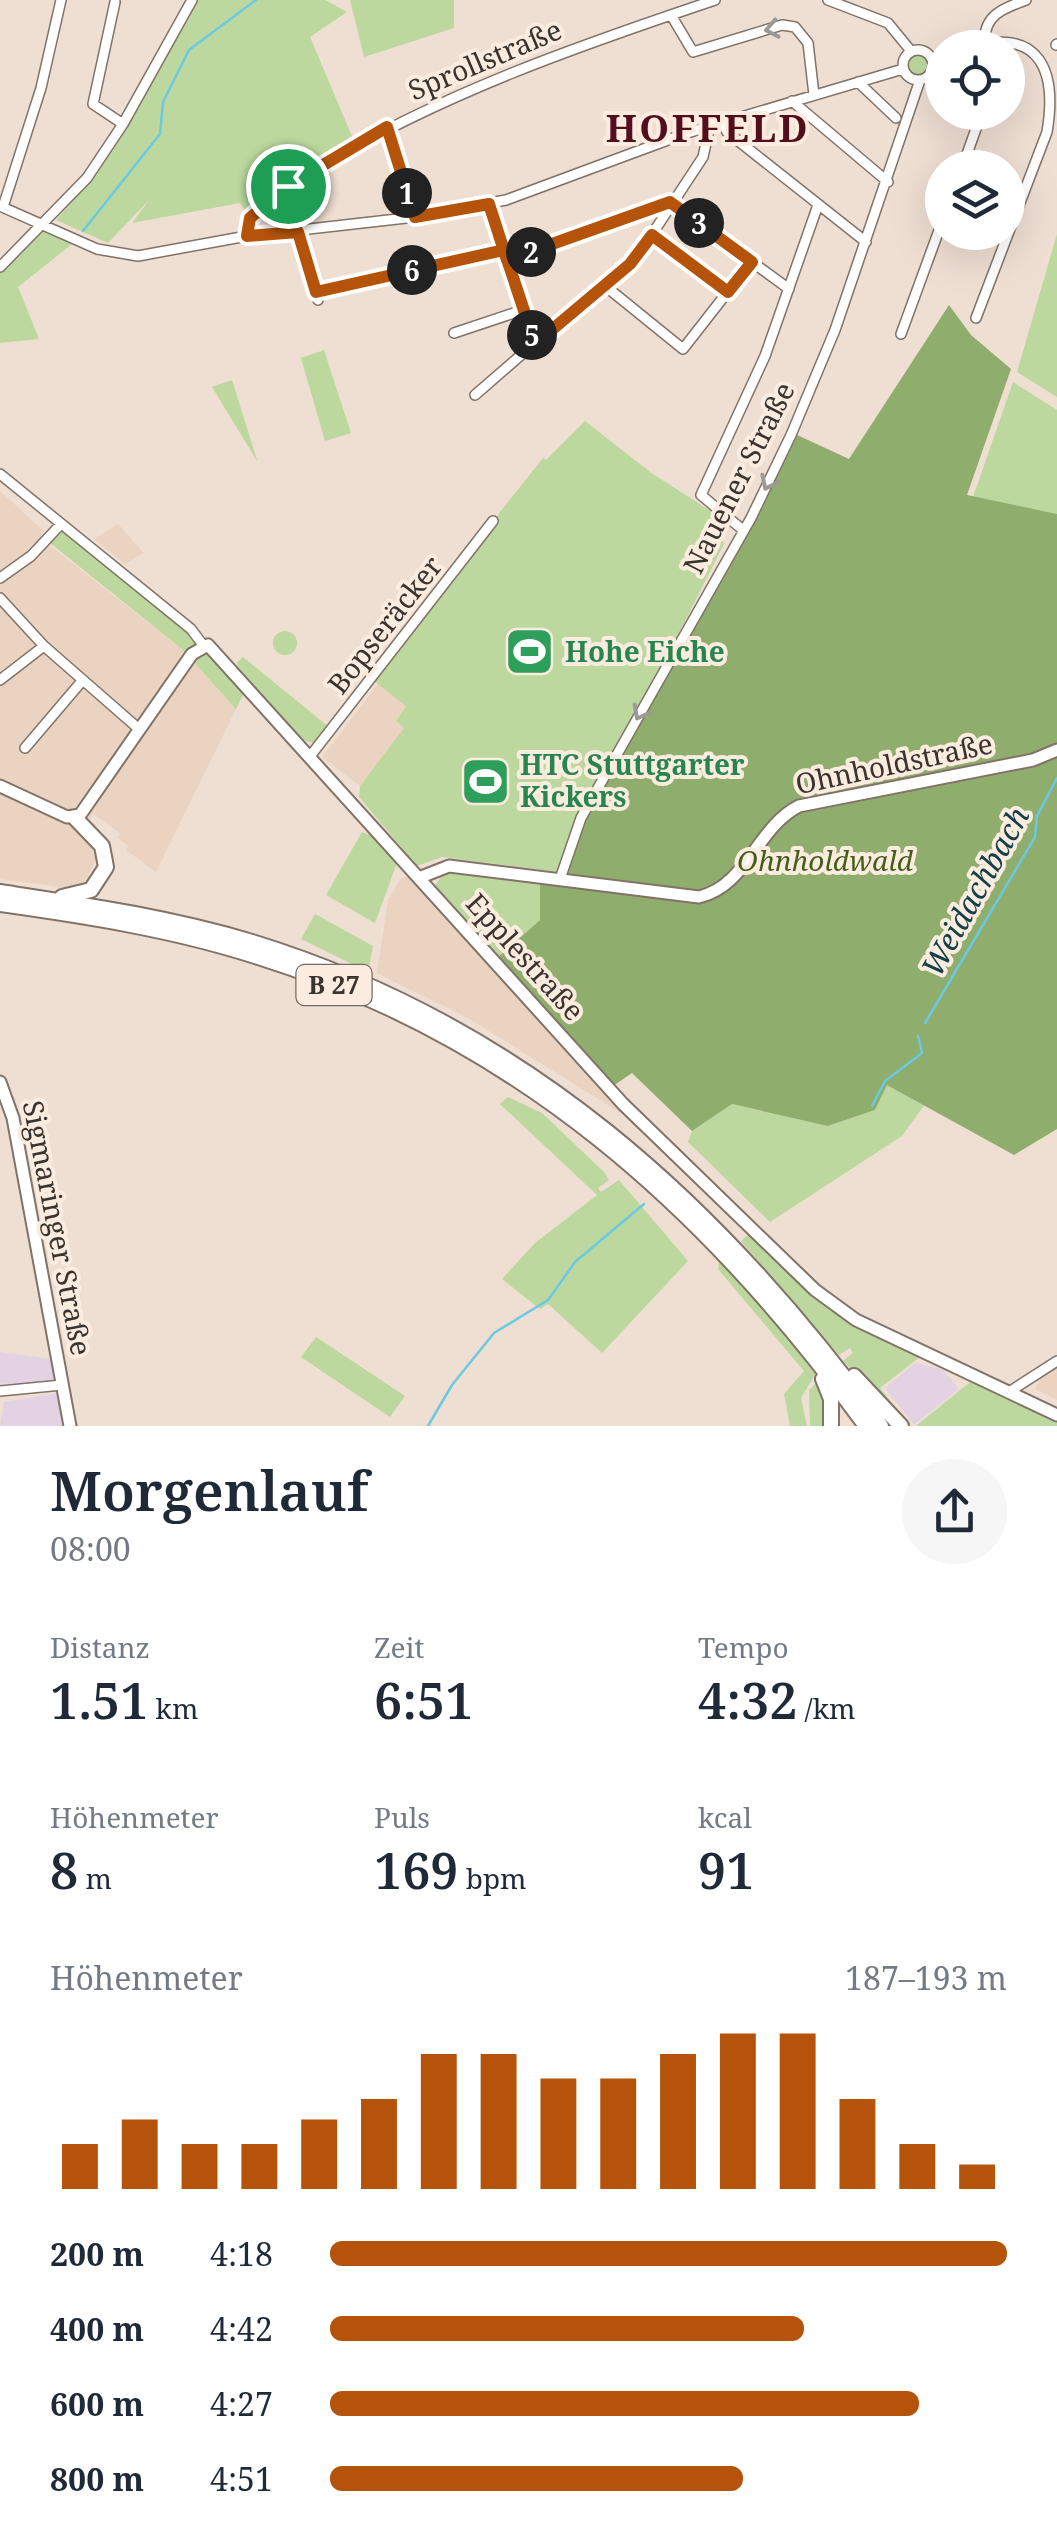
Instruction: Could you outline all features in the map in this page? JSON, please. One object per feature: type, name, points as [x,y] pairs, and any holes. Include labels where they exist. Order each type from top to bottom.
[{"type":"highway","points":[[0,912],[46,905],[85,893],[103,876],[102,846],[75,818]]},
{"type":"highway","name":"B 27","points":[[0,892],[46,905],[211,931],[363,984],[498,1054],[639,1162],[823,1358],[881,1426]]},
{"type":"highway","name":"B 27","points":[[0,904],[46,905]]},
{"type":"highway","name":"B 27","points":[[823,1358],[831,1399],[831,1426]]},
{"type":"highway","name":"B 27","points":[[823,1358],[866,1426]]},
{"type":"highway","name":"B 27","points":[[823,1358],[901,1426]]},
{"type":"main road","name":"Epplestraße","points":[[203,645],[220,655],[666,1148],[815,1290],[856,1320],[1057,1415]]},
{"type":"main road","points":[[0,786],[75,818],[86,810],[192,654],[203,645]]},
{"type":"main road","name":"Ohnholdstraße","points":[[420,877],[449,866],[699,897],[730,881],[774,824],[799,806],[1033,760],[1057,750]]},
{"type":"main road","name":"Sigmaringer Straße","points":[[0,1082],[13,1118],[70,1426]]},
{"type":"street","points":[[61,0],[42,88],[2,206],[90,246],[138,256],[247,236],[415,217],[489,204],[710,125],[903,68],[911,51]]},
{"type":"street","points":[[0,267],[88,178],[192,0]]},
{"type":"street","name":"Sprollstraße","points":[[247,236],[250,218],[279,192],[387,127],[524,66],[715,0]]},
{"type":"street","points":[[828,0],[888,23],[911,51]]},
{"type":"street","points":[[991,30],[990,19],[1026,0]]},
{"type":"street","points":[[116,2],[93,104],[123,124]]},
{"type":"street","points":[[671,15],[693,52],[782,25],[795,27],[808,43],[814,94]]},
{"type":"street","points":[[976,318],[1047,132],[1053,100],[1049,75],[1038,56],[1025,49]]},
{"type":"street","points":[[911,51],[925,52]]},
{"type":"street","points":[[903,68],[910,77],[920,80],[925,76]]},
{"type":"street","name":"Nauener Straße","points":[[560,879],[581,818],[742,534],[791,435],[888,182],[920,80]]},
{"type":"street","points":[[858,82],[896,118]]},
{"type":"street","points":[[792,101],[888,182]]},
{"type":"street","points":[[722,122],[727,132],[866,242]]},
{"type":"street","points":[[475,396],[630,264],[703,157],[710,125]]},
{"type":"street","name":"Sprollstraße","points":[[387,127],[415,217]]},
{"type":"street","points":[[298,232],[317,296],[506,255],[662,202],[673,204],[789,290]]},
{"type":"street","points":[[489,204],[535,344]]},
{"type":"street","points":[[742,534],[701,495],[766,356],[818,206]]},
{"type":"street","points":[[652,235],[728,292]]},
{"type":"street","points":[[902,334],[932,250]]},
{"type":"street","points":[[604,285],[683,349],[752,262]]},
{"type":"street","points":[[454,333],[523,310]]},
{"type":"street","name":"Epplestraße","points":[[0,474],[191,629],[203,645]]},
{"type":"street","name":"Bopseräcker","points":[[311,756],[493,521]]},
{"type":"street","points":[[0,578],[31,556],[62,524]]},
{"type":"street","points":[[0,598],[44,646],[139,730]]},
{"type":"street","points":[[0,680],[44,646]]},
{"type":"street","points":[[25,748],[82,681]]},
{"type":"street","points":[[1009,1392],[1057,1360]]},
{"type":"street","name":"Sigmaringer Straße","points":[[0,1391],[62,1385]]},
{"type":"shaded area","points":[[0,491],[44,531],[40,538],[182,649],[236,709],[156,872],[126,850],[128,846],[118,838],[120,833],[93,814],[81,833],[98,854],[86,882],[75,889],[0,879]]},
{"type":"shaded area","points":[[118,524],[144,553],[125,564],[94,539]]},
{"type":"shaded area","points":[[378,684],[407,706],[405,727],[360,786],[322,757]]},
{"type":"shaded area","points":[[411,875],[624,1115],[468,1018],[377,973],[388,900],[401,878]]},
{"type":"shaded area","points":[[0,1352],[52,1359],[54,1380],[48,1385],[24,1387],[2,1383],[0,1389]]},
{"type":"shaded area","points":[[915,1363],[942,1369],[959,1389],[914,1425],[885,1388]]},
{"type":"shaded area","points":[[1057,1367],[1057,1400],[1035,1389],[1041,1377]]},
{"type":"shaded area","points":[[57,1393],[62,1426],[0,1426],[4,1402]]},
{"type":"green space","points":[[196,0],[325,0],[347,12],[310,37],[354,141],[295,174],[250,219],[240,203],[132,223],[149,200],[108,243],[56,220],[115,142]]},
{"type":"green space","points":[[350,0],[454,0],[454,28],[364,57]]},
{"type":"green space","points":[[922,54],[925,72],[910,72],[910,56]]},
{"type":"green space","points":[[44,229],[72,244],[18,287],[39,339],[0,343],[0,272]]},
{"type":"green space","points":[[1057,234],[1057,397],[1017,372]]},
{"type":"green space","name":"Ohnholdwald","points":[[949,305],[971,335],[1011,369],[967,495],[1057,514],[1057,1129],[1014,1155],[887,1085],[875,1110],[828,1126],[732,1104],[692,1131],[632,1073],[613,1086],[497,958],[540,920],[540,882],[561,882],[576,833],[795,434],[849,459]]},
{"type":"green space","points":[[324,350],[351,433],[325,441],[301,358]]},
{"type":"green space","points":[[232,380],[257,460],[257,461],[212,387]]},
{"type":"green space","points":[[1013,382],[1057,410],[1057,514],[973,497]]},
{"type":"green space","name":"Hohe Eiche","points":[[585,421],[650,472],[712,512],[724,544],[558,872],[442,857],[417,866],[359,797],[360,786],[404,728],[396,721],[406,706],[369,677],[543,458],[546,460]]},
{"type":"green space","points":[[63,531],[216,656],[244,693],[236,709],[182,649],[50,543]]},
{"type":"green space","points":[[285,631],[297,643],[285,655],[273,643]]},
{"type":"green space","points":[[243,657],[329,727],[317,744],[303,740],[239,670],[237,662]]},
{"type":"green space","points":[[362,832],[373,836],[397,863],[375,923],[326,895]]},
{"type":"green space","points":[[442,875],[540,882],[540,920],[497,958],[435,886]]},
{"type":"green space","points":[[315,914],[373,946],[368,972],[301,939]]},
{"type":"green space","points":[[887,1084],[925,1104],[902,1136],[770,1222],[688,1142],[692,1131],[732,1104],[829,1126],[875,1110]]},
{"type":"green space","points":[[508,1097],[542,1113],[604,1172],[609,1180],[598,1188],[601,1192],[619,1180],[688,1261],[602,1353],[548,1304],[540,1309],[502,1279],[535,1243],[597,1195],[500,1104]]},
{"type":"green space","points":[[749,1234],[813,1293],[921,1356],[880,1388],[910,1426],[843,1361],[853,1353],[850,1348],[839,1355],[741,1241]]},
{"type":"green space","points":[[719,1262],[771,1315],[816,1373],[801,1398],[807,1426],[790,1426],[784,1394],[804,1371],[718,1269]]},
{"type":"green space","points":[[316,1337],[405,1396],[390,1417],[301,1357]]},
{"type":"green space","points":[[821,1378],[828,1426],[810,1426],[809,1390]]},
{"type":"green space","points":[[970,1382],[1057,1420],[1057,1426],[916,1426]]},
{"type":"waterway","points":[[83,231],[160,134],[163,102],[189,50],[256,0]]},
{"type":"waterway","name":"Weidachbach","points":[[925,1023],[1035,837],[1037,816],[1057,778]]},
{"type":"waterway","name":"Weidachbach","points":[[872,1106],[885,1081],[922,1053],[918,1036]]},
{"type":"waterway","name":"Weidachbach","points":[[428,1426],[452,1385],[494,1333],[548,1300],[575,1262],[644,1204]]},
{"type":"place","name":"Hohe Eiche","points":[[530,652]]},
{"type":"place","name":"HTC Stuttgarter Kickers","points":[[485,781]]},
{"type":"district","name":"HOFFELD","points":[[708,129]]},
{"type":"route","points":[[288,186],[250,218],[247,236],[298,232],[316,292],[504,250],[523,310],[535,344],[630,264],[652,235],[728,292],[752,262],[670,202],[662,202],[507,260],[489,204],[415,217],[387,127],[288,186]]}]
